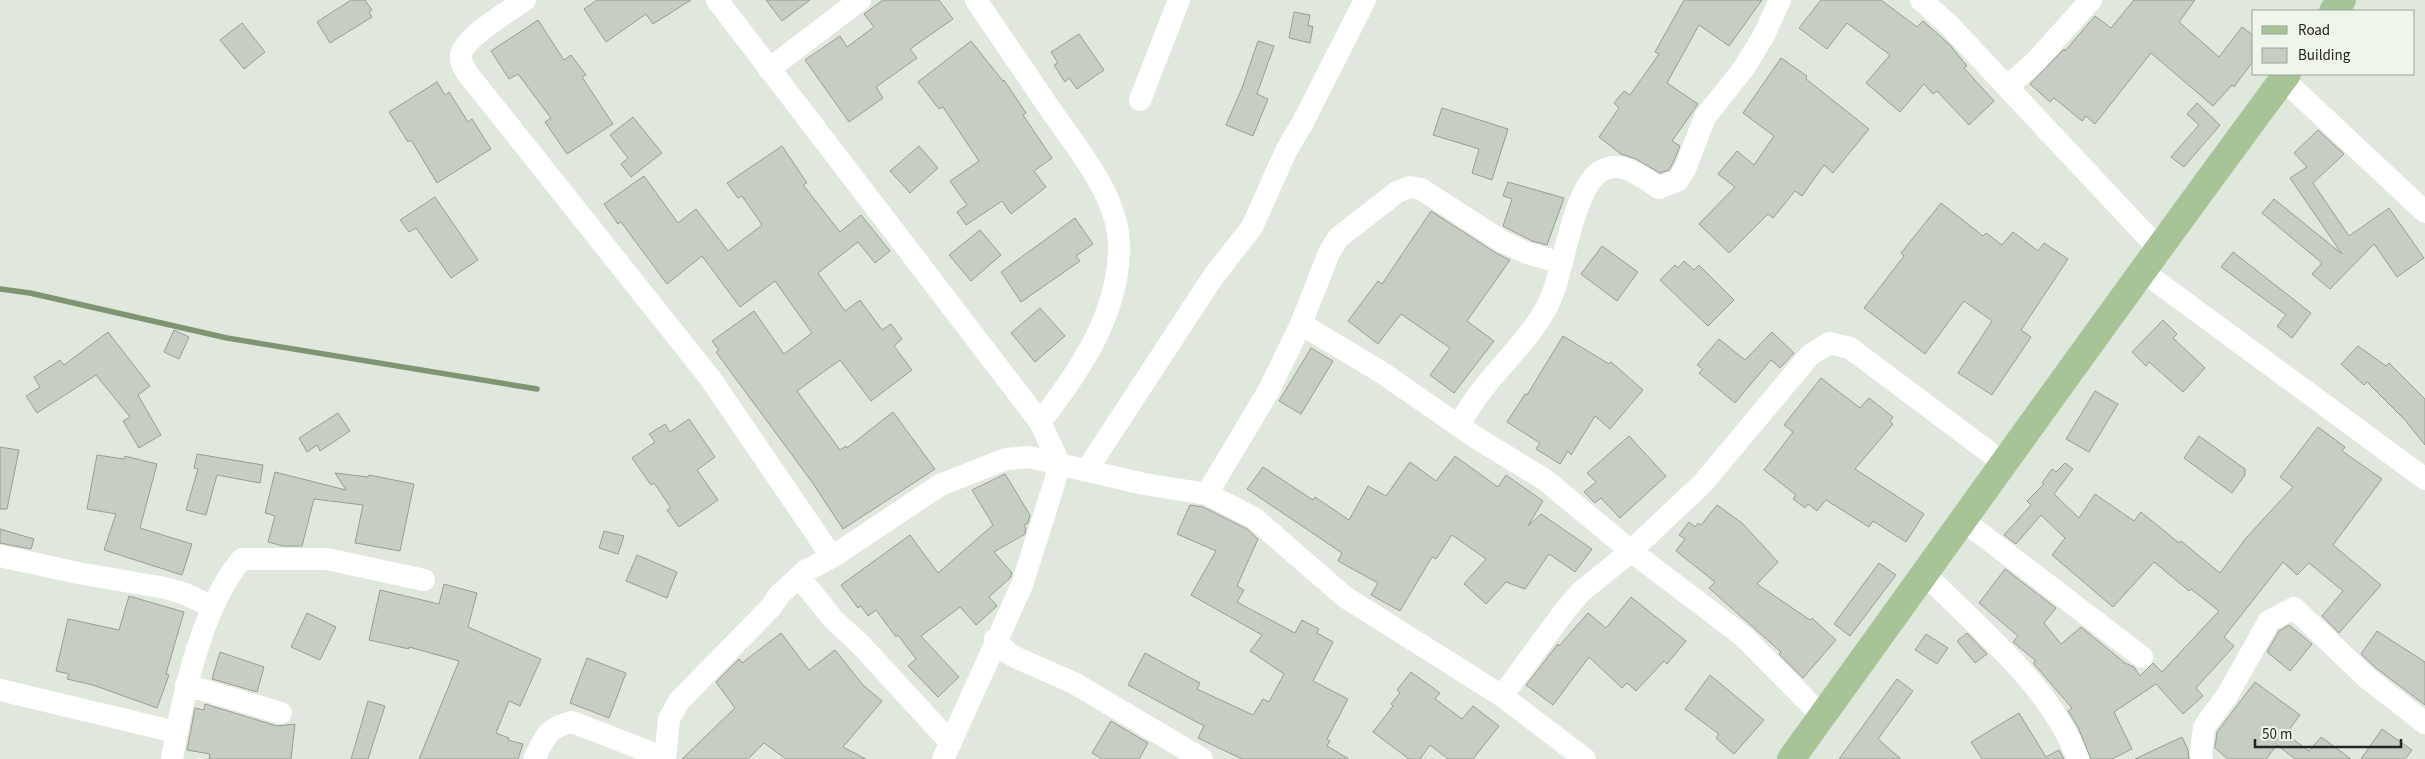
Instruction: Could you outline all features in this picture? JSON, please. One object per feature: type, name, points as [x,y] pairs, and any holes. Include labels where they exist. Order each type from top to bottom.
[{"type":"main road","points":[[2334,10],[2342,0]]},
{"type":"main road","points":[[1791,759],[2005,464],[2141,270],[2285,77]]},
{"type":"street","points":[[525,0],[469,41],[462,53],[461,61],[467,73],[710,378],[832,557]]},
{"type":"street","points":[[717,0],[768,70],[1040,422],[1059,463],[1047,508],[1022,584],[995,639],[952,752],[861,645],[833,619],[800,578]]},
{"type":"street","points":[[768,70],[860,0]]},
{"type":"street","points":[[976,0],[1094,174],[1112,209],[1118,242],[1116,275],[1106,316],[1070,383],[1040,422]]},
{"type":"street","points":[[1140,100],[1179,0]]},
{"type":"street","points":[[1086,471],[1213,277],[1252,227],[1286,149],[1302,124],[1365,0]]},
{"type":"street","points":[[1459,425],[1481,391],[1526,339],[1544,314],[1553,292],[1577,212],[1587,186],[1598,173],[1612,167],[1625,167],[1659,188],[1678,180],[1685,170],[1705,117],[1744,68],[1764,35],[1780,0]]},
{"type":"street","points":[[1921,0],[1949,26],[2158,248]]},
{"type":"street","points":[[2007,87],[2035,62],[2091,0]]},
{"type":"street","points":[[2285,77],[2425,212]]},
{"type":"street","points":[[1207,494],[1269,390],[1301,324],[1329,253],[1338,238],[1398,192],[1410,187],[1421,190],[1503,242],[1527,253],[1562,263]]},
{"type":"street","points":[[2141,270],[2425,479]]},
{"type":"street","points":[[1301,324],[1380,372],[1544,479],[1631,551],[1743,636],[1822,716]]},
{"type":"street","points":[[1502,696],[1566,609],[1581,592],[1631,551],[1703,483],[1810,355],[1829,344],[1850,348],[2005,464]]},
{"type":"street","points":[[534,759],[547,734],[557,725],[572,722],[665,758],[669,719],[679,701],[772,606],[778,596],[815,565],[832,557],[952,478],[1006,458],[1029,457],[1144,484],[1207,494],[1254,518],[1345,597],[1502,696],[1585,759]]},
{"type":"street","points":[[1964,521],[2142,657]]},
{"type":"street","points":[[0,556],[78,573],[165,588],[183,593],[213,607]]},
{"type":"street","points":[[172,759],[186,685],[213,607],[230,573],[242,559],[327,559],[424,580]]},
{"type":"street","points":[[1925,574],[2032,682],[2070,738],[2078,759]]},
{"type":"street","points":[[2202,759],[2200,753],[2204,727],[2228,694],[2269,621],[2294,608],[2374,685],[2425,723]]},
{"type":"street","points":[[995,639],[1008,653],[1016,658],[1074,683],[1202,759]]},
{"type":"street","points":[[186,685],[281,713]]},
{"type":"street","points":[[0,690],[176,732]]},
{"type":"building","points":[[351,0],[365,0],[372,10],[369,12],[372,17],[330,43],[317,22]]},
{"type":"building","points":[[597,0],[691,0],[653,24],[646,14],[606,42],[584,9]]},
{"type":"building","points":[[766,0],[810,0],[782,21]]},
{"type":"building","points":[[883,0],[939,0],[953,19],[910,49],[917,58],[876,87],[883,98],[849,122],[805,60],[840,36],[847,47],[874,27],[864,14]]},
{"type":"building","points":[[1684,0],[1762,0],[1729,46],[1699,25],[1667,83],[1698,104],[1672,141],[1680,146],[1673,163],[1669,170],[1660,173],[1636,159],[1621,154],[1599,137],[1619,108],[1614,103],[1624,91],[1630,95],[1659,54],[1655,52]]},
{"type":"building","points":[[1821,0],[1881,0],[1917,27],[1923,21],[1949,44],[1967,66],[1964,68],[1994,101],[1969,125],[1937,91],[1933,94],[1924,84],[1900,112],[1866,83],[1890,55],[1847,23],[1827,49],[1799,28]]},
{"type":"building","points":[[2134,0],[2195,0],[2179,22],[2219,57],[2242,27],[2252,34],[2252,63],[2234,87],[2232,85],[2213,106],[2151,53],[2095,124],[2086,116],[2082,121],[2054,98],[2050,102],[2030,84],[2064,49],[2065,51],[2095,16],[2111,28]]},
{"type":"building","points":[[1294,12],[1310,15],[1308,26],[1313,26],[1310,43],[1289,38]]},
{"type":"building","points":[[538,20],[564,60],[571,55],[586,75],[582,77],[613,124],[567,154],[545,122],[551,118],[518,74],[509,79],[491,51]]},
{"type":"building","points":[[242,23],[265,52],[244,69],[220,40]]},
{"type":"building","points":[[1079,34],[1104,70],[1077,89],[1069,78],[1065,82],[1054,65],[1058,63],[1051,52]]},
{"type":"building","points":[[971,41],[1004,80],[1026,113],[1023,115],[1052,158],[1034,171],[1046,187],[1011,214],[1002,201],[966,225],[957,212],[967,205],[950,181],[979,161],[943,107],[939,109],[918,82]]},
{"type":"building","points":[[1258,41],[1274,46],[1257,94],[1268,99],[1253,136],[1226,125],[1242,88]]},
{"type":"building","points":[[1781,58],[1807,76],[1806,79],[1869,129],[1833,173],[1824,165],[1802,196],[1795,191],[1773,218],[1768,214],[1729,253],[1699,224],[1735,187],[1718,174],[1737,151],[1754,165],[1774,136],[1743,113]]},
{"type":"building","points":[[437,82],[445,95],[449,92],[468,122],[472,119],[491,149],[437,183],[411,140],[408,142],[389,112]]},
{"type":"building","points":[[2197,103],[2220,125],[2184,167],[2171,157],[2199,125],[2187,114]]},
{"type":"building","points":[[1442,108],[1508,129],[1492,180],[1472,173],[1479,149],[1433,135]]},
{"type":"building","points":[[633,117],[662,153],[631,177],[621,164],[628,158],[610,135]]},
{"type":"building","points":[[2318,130],[2344,154],[2313,183],[2349,236],[2389,208],[2424,258],[2397,277],[2374,244],[2330,289],[2312,274],[2322,263],[2262,213],[2274,199],[2342,254],[2290,178],[2307,167],[2294,153]]},
{"type":"building","points":[[782,146],[807,183],[803,185],[840,232],[861,215],[890,251],[875,263],[858,242],[818,273],[845,311],[860,300],[882,330],[891,324],[902,339],[894,346],[912,370],[871,401],[840,360],[797,391],[840,450],[846,446],[847,448],[893,412],[935,469],[843,529],[812,482],[716,352],[719,350],[712,341],[754,311],[784,354],[812,333],[775,281],[740,307],[702,256],[667,284],[621,222],[618,224],[604,204],[644,176],[678,223],[696,209],[728,251],[762,225],[742,196],[738,198],[727,183]]},
{"type":"building","points":[[919,146],[938,168],[910,193],[890,171]]},
{"type":"building","points":[[1508,182],[1564,198],[1547,245],[1532,241],[1503,226],[1512,199],[1503,196]]},
{"type":"building","points":[[435,197],[478,260],[451,278],[416,228],[409,232],[400,220]]},
{"type":"building","points":[[1941,203],[1983,236],[1986,233],[2002,245],[2013,232],[2038,251],[2044,243],[2068,259],[2021,330],[2031,337],[1992,395],[1958,373],[1992,321],[1964,301],[1925,354],[1864,308],[1904,256],[1901,253]]},
{"type":"building","points":[[1431,211],[1510,260],[1467,321],[1494,341],[1454,393],[1430,375],[1450,348],[1401,314],[1378,344],[1348,321],[1378,281],[1382,284]]},
{"type":"building","points":[[1075,218],[1093,244],[1076,256],[1080,261],[1021,302],[1001,272]]},
{"type":"building","points":[[980,230],[1001,255],[971,281],[949,255]]},
{"type":"building","points":[[1602,246],[1638,272],[1617,301],[1581,274]]},
{"type":"building","points":[[2233,252],[2311,313],[2292,338],[2277,326],[2286,315],[2221,267]]},
{"type":"building","points":[[1684,261],[1694,270],[1699,265],[1734,300],[1708,326],[1660,280],[1675,265],[1678,268]]},
{"type":"building","points":[[1040,308],[1065,336],[1035,362],[1011,333]]},
{"type":"building","points":[[2163,320],[2177,334],[2173,338],[2205,368],[2183,392],[2149,362],[2146,366],[2132,352]]},
{"type":"building","points":[[174,330],[189,337],[179,359],[164,352]]},
{"type":"building","points":[[108,332],[150,386],[138,395],[161,435],[139,448],[123,421],[130,417],[96,375],[37,413],[26,396],[40,387],[34,377],[60,360],[64,365]]},
{"type":"building","points":[[1772,332],[1794,353],[1780,368],[1771,360],[1735,403],[1699,373],[1703,369],[1697,365],[1719,339],[1745,360]]},
{"type":"building","points":[[1563,336],[1609,364],[1611,362],[1643,390],[1610,429],[1595,416],[1571,455],[1568,451],[1560,464],[1536,449],[1540,443],[1507,422],[1525,394],[1527,395]]},
{"type":"building","points":[[2358,346],[2386,366],[2389,363],[2425,399],[2425,445],[2405,420],[2367,382],[2364,385],[2341,364]]},
{"type":"building","points":[[1311,348],[1333,361],[1301,414],[1279,401]]},
{"type":"building","points":[[1821,378],[1860,408],[1869,398],[1893,417],[1890,421],[1893,424],[1855,469],[1924,514],[1906,542],[1873,521],[1869,527],[1826,500],[1817,511],[1808,504],[1805,508],[1793,499],[1796,495],[1764,470],[1793,432],[1784,425]]},
{"type":"building","points":[[2095,391],[2118,404],[2089,452],[2066,439]]},
{"type":"building","points":[[338,413],[350,431],[320,451],[317,445],[307,452],[299,438]]},
{"type":"building","points":[[689,419],[715,457],[697,470],[718,500],[679,527],[667,510],[671,508],[654,483],[651,485],[632,458],[655,442],[649,434],[665,424],[670,432]]},
{"type":"building","points":[[2318,427],[2345,447],[2342,451],[2382,479],[2333,545],[2381,585],[2339,633],[2322,616],[2343,591],[2309,563],[2297,575],[2283,562],[2224,637],[2234,646],[2196,688],[2203,696],[2183,714],[2156,684],[2114,712],[2132,749],[2112,759],[2091,759],[2078,727],[2068,711],[2072,708],[2033,663],[2036,661],[2013,642],[2018,636],[1979,603],[2005,569],[2056,608],[2044,623],[2061,644],[2081,627],[2125,663],[2134,667],[2140,676],[2153,663],[2162,672],[2219,611],[2191,589],[2189,591],[2154,562],[2113,607],[2052,555],[2065,538],[2041,515],[2016,544],[2004,535],[2031,505],[2027,501],[2044,484],[2042,483],[2052,469],[2056,472],[2065,463],[2073,469],[2054,494],[2079,518],[2095,494],[2134,521],[2141,512],[2220,573],[2246,538],[2293,487],[2280,477]]},
{"type":"building","points":[[1629,436],[1666,476],[1620,518],[1601,498],[1595,503],[1584,492],[1596,482],[1587,473]]},
{"type":"building","points":[[2199,436],[2245,469],[2245,475],[2232,493],[2184,458]]},
{"type":"building","points":[[0,447],[19,450],[7,509],[0,509]]},
{"type":"building","points":[[197,454],[263,465],[260,483],[217,475],[206,515],[186,510],[198,469],[194,468]]},
{"type":"building","points":[[97,455],[124,459],[125,456],[157,464],[140,528],[192,544],[182,575],[104,550],[116,514],[87,509]]},
{"type":"building","points":[[1455,456],[1498,487],[1506,475],[1543,501],[1528,526],[1541,514],[1592,549],[1575,572],[1549,554],[1525,589],[1506,582],[1486,604],[1464,584],[1486,559],[1452,535],[1436,559],[1432,557],[1400,611],[1371,595],[1378,583],[1338,561],[1342,553],[1247,489],[1263,467],[1313,500],[1315,497],[1349,520],[1368,486],[1386,496],[1410,462],[1436,481]]},
{"type":"building","points":[[275,472],[346,490],[335,473],[368,477],[369,475],[414,484],[400,551],[355,543],[363,505],[314,499],[302,546],[283,546],[268,542],[275,516],[265,513]]},
{"type":"building","points":[[1005,474],[1030,515],[1028,523],[1024,525],[1026,528],[1025,534],[994,552],[1012,573],[1010,578],[989,597],[997,606],[976,625],[960,607],[921,636],[959,677],[938,697],[908,666],[916,659],[898,635],[896,637],[876,610],[868,616],[861,606],[858,608],[841,585],[910,535],[938,573],[993,525],[972,490]]},
{"type":"building","points":[[1190,505],[1203,507],[1247,529],[1258,539],[1237,586],[1244,590],[1237,602],[1295,633],[1302,620],[1319,629],[1317,633],[1333,642],[1313,681],[1348,699],[1327,739],[1330,741],[1327,746],[1349,759],[1242,759],[1198,738],[1204,726],[1128,685],[1145,653],[1200,683],[1197,689],[1253,715],[1263,699],[1269,702],[1284,674],[1250,651],[1262,635],[1191,595],[1216,551],[1177,534]]},
{"type":"building","points":[[1717,505],[1742,523],[1778,562],[1757,584],[1810,620],[1812,618],[1836,640],[1803,678],[1779,654],[1781,652],[1709,588],[1715,582],[1676,551],[1685,539],[1679,535],[1689,522],[1695,527],[1698,523],[1701,525]]},
{"type":"building","points":[[0,529],[34,539],[31,549],[0,543]]},
{"type":"building","points":[[604,531],[624,536],[618,554],[599,548]]},
{"type":"building","points":[[637,555],[677,572],[667,598],[626,581]]},
{"type":"building","points":[[1879,563],[1896,575],[1850,636],[1834,624]]},
{"type":"building","points":[[444,584],[477,593],[468,627],[541,659],[520,706],[509,701],[496,733],[509,738],[508,740],[523,744],[518,759],[419,759],[459,661],[409,647],[409,649],[369,640],[380,590],[439,604]]},
{"type":"building","points":[[129,596],[184,612],[166,674],[169,675],[157,708],[93,685],[67,679],[69,674],[56,671],[68,619],[119,630]]},
{"type":"building","points":[[1631,597],[1686,641],[1667,664],[1664,661],[1636,691],[1627,683],[1622,688],[1589,657],[1553,705],[1526,685],[1558,644],[1559,646],[1588,613],[1606,628]]},
{"type":"building","points":[[307,613],[336,627],[320,660],[291,647]]},
{"type":"building","points":[[2289,625],[2312,644],[2290,671],[2267,652],[2279,631]]},
{"type":"building","points":[[2377,631],[2425,662],[2425,705],[2376,668],[2361,654]]},
{"type":"building","points":[[781,633],[809,670],[835,650],[863,685],[882,701],[843,747],[866,759],[786,759],[764,743],[748,759],[682,759],[735,708],[716,682],[739,659],[742,663]]},
{"type":"building","points":[[1967,633],[1987,654],[1975,663],[1957,641]]},
{"type":"building","points":[[1926,634],[1948,648],[1937,664],[1915,650]]},
{"type":"building","points":[[220,652],[264,667],[257,692],[212,679]]},
{"type":"building","points":[[587,658],[626,673],[609,718],[570,703]]},
{"type":"building","points":[[1411,672],[1440,693],[1435,699],[1462,719],[1473,706],[1499,726],[1473,759],[1448,759],[1430,745],[1420,759],[1409,759],[1373,732],[1393,706],[1391,704],[1400,693],[1397,690]]},
{"type":"building","points":[[1710,675],[1764,720],[1734,754],[1716,738],[1719,734],[1685,709]]},
{"type":"building","points":[[1897,679],[1913,691],[1878,739],[1901,759],[1839,759]]},
{"type":"building","points":[[2255,682],[2300,715],[2286,734],[2309,751],[2321,737],[2351,759],[2295,759],[2277,745],[2266,759],[2228,759],[2215,748],[2217,732]]},
{"type":"building","points":[[368,701],[385,706],[368,759],[351,759]]},
{"type":"building","points":[[205,704],[277,726],[295,724],[291,759],[209,759],[210,754],[187,750],[195,708],[204,710]]},
{"type":"building","points":[[2019,713],[2046,757],[2059,750],[2064,759],[1982,759],[1971,742]]},
{"type":"building","points":[[1111,721],[1148,743],[1139,759],[1102,759],[1092,753]]},
{"type":"building","points":[[2382,729],[2412,750],[2405,759],[2361,759]]},
{"type":"building","points":[[2182,737],[2188,750],[2189,759],[2135,759]]},
{"type":"waterway","points":[[0,289],[30,293],[227,338],[537,389]]}]
